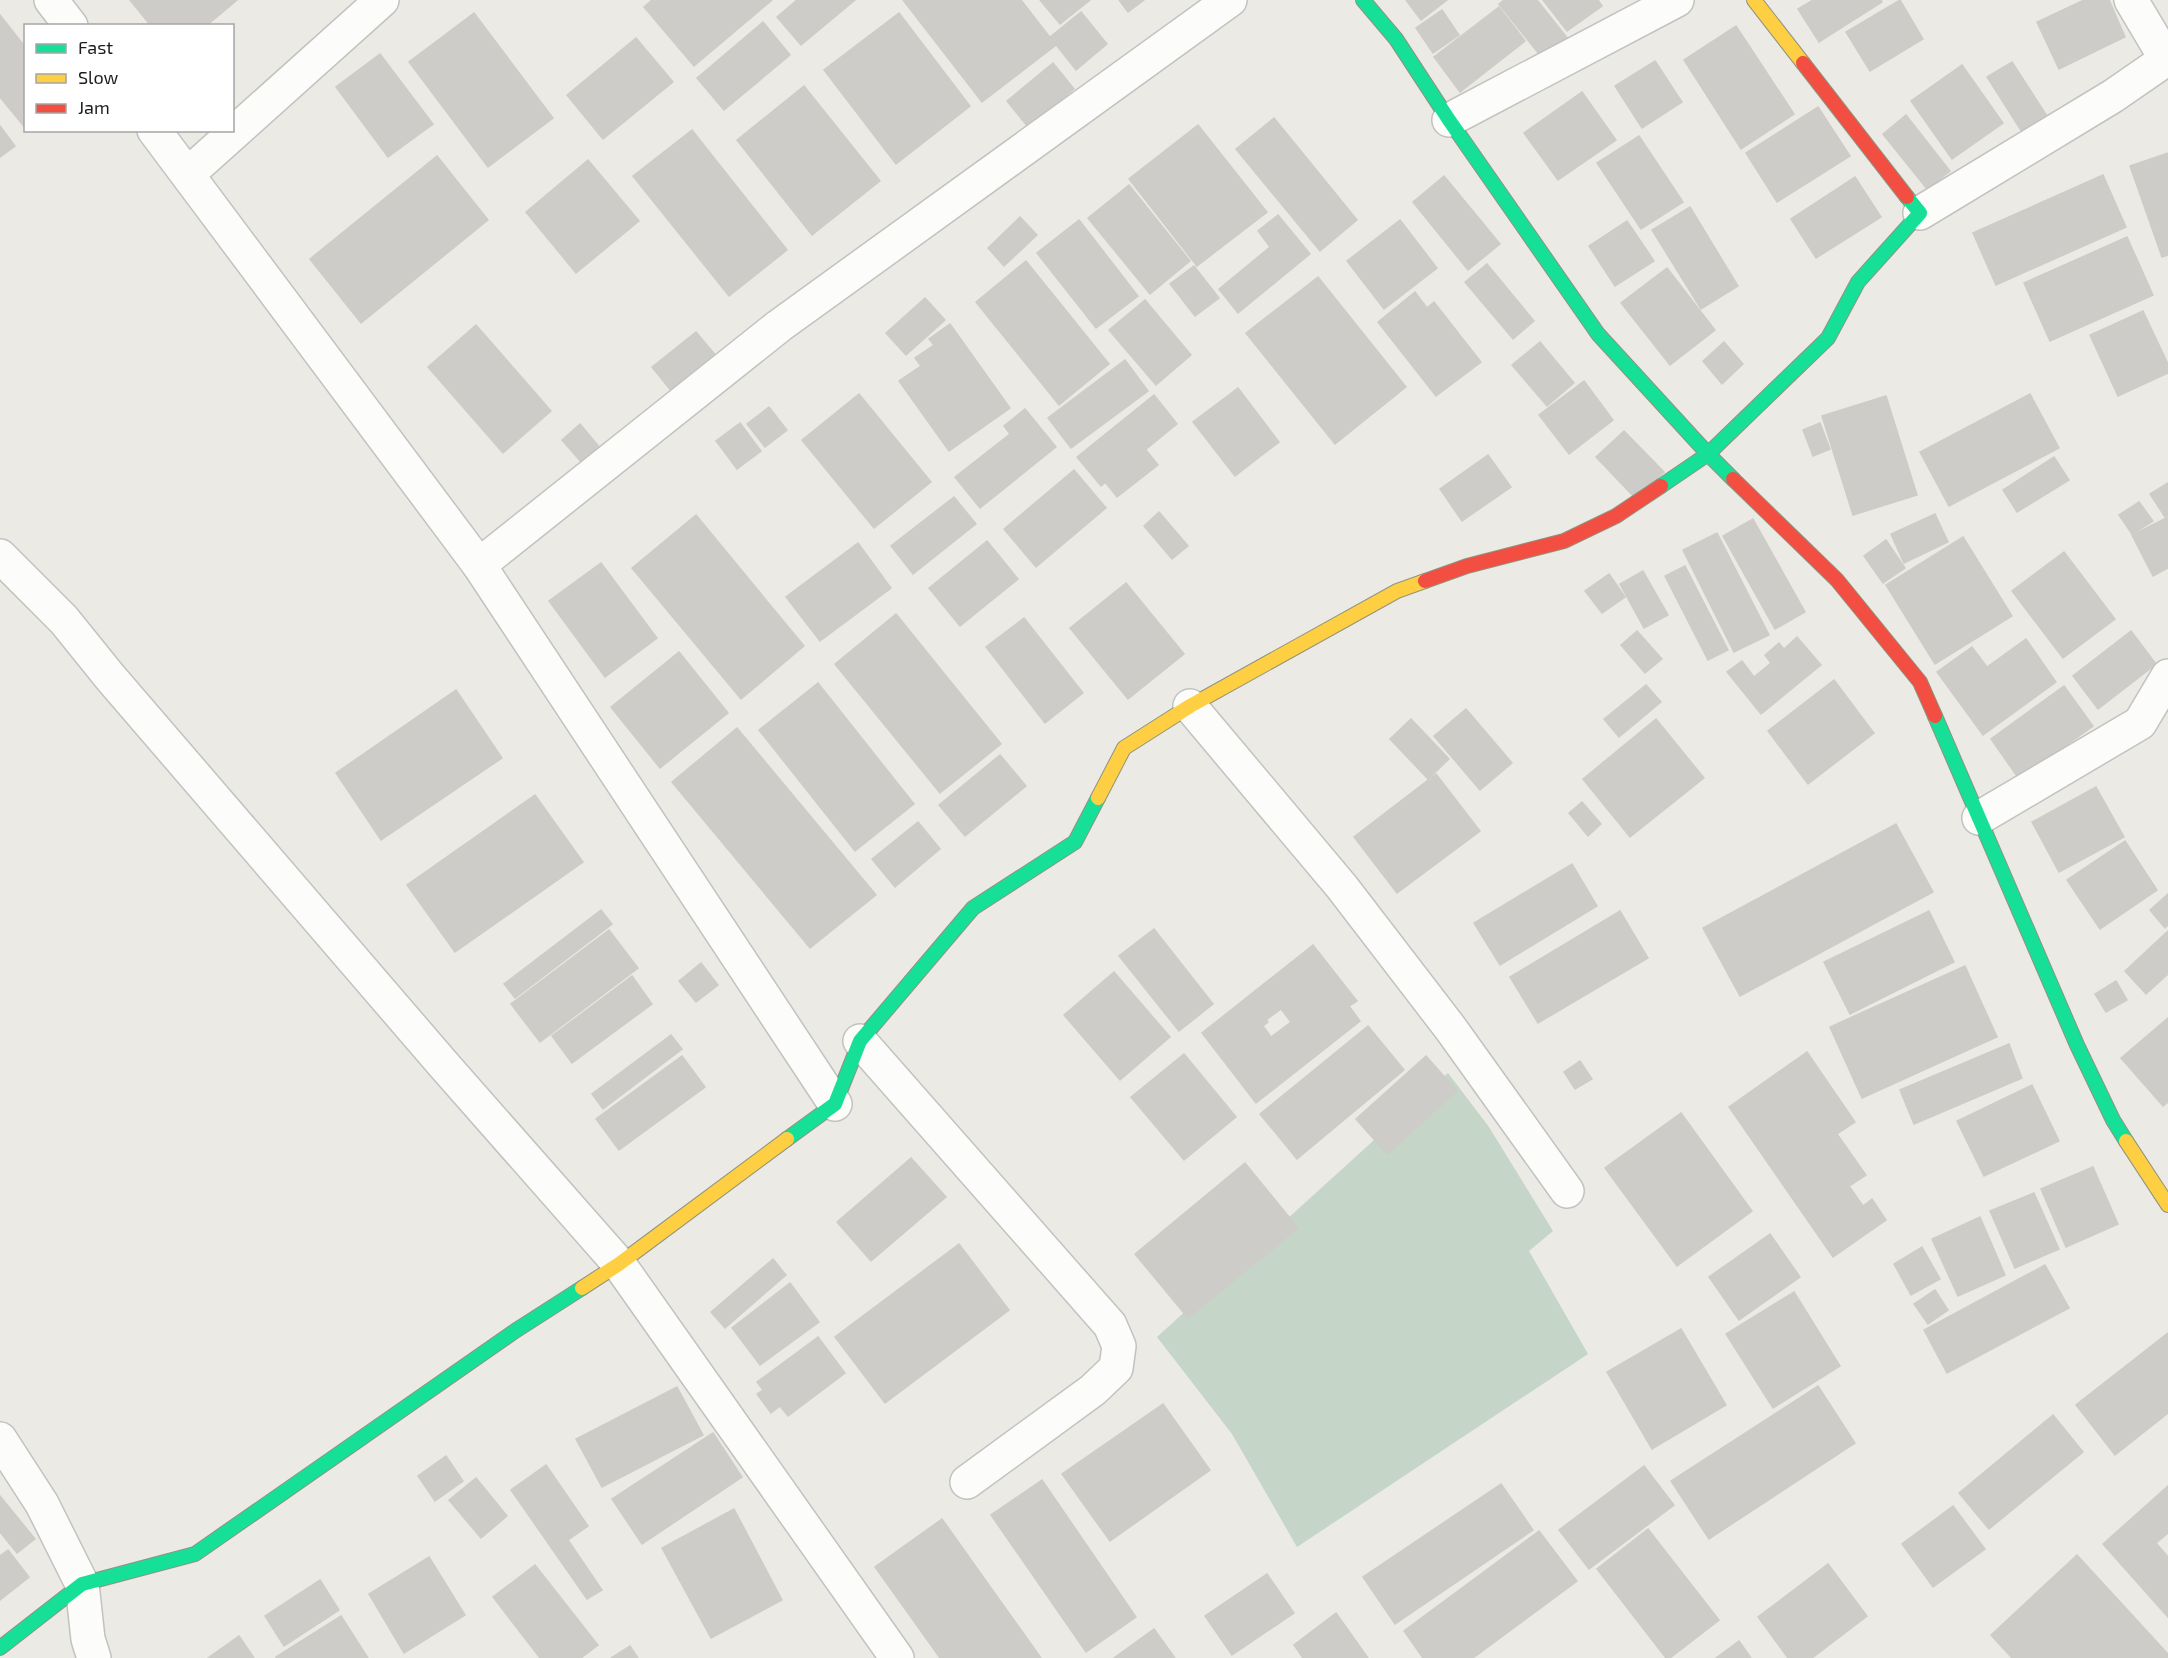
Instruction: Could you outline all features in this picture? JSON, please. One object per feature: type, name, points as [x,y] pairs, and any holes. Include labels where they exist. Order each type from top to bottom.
[{"type":"street","points":[[51,0],[69,24]]},
{"type":"street","points":[[188,174],[382,0]]},
{"type":"street","points":[[479,565],[779,326],[1230,0]]},
{"type":"street","points":[[1363,0],[1396,39],[1449,120],[1598,334],[1708,454],[1837,580],[1920,682],[2077,1045],[2113,1120],[2168,1204]]},
{"type":"street","points":[[1449,120],[1677,0]]},
{"type":"street","points":[[1754,0],[1920,213]]},
{"type":"street","points":[[0,1648],[82,1584],[195,1554],[515,1331],[620,1264],[835,1104],[861,1041],[973,908],[1075,842],[1124,748],[1190,706],[1397,591],[1467,566],[1564,541],[1616,516],[1708,454],[1828,338],[1858,282],[1920,213],[2113,96],[2167,58],[2131,0]]},
{"type":"street","points":[[156,132],[479,565],[835,1104]]},
{"type":"street","points":[[0,556],[64,620],[412,1028],[620,1264],[897,1658]]},
{"type":"street","points":[[1979,818],[2140,723],[2168,676]]},
{"type":"street","points":[[1190,706],[1342,887],[1451,1029],[1567,1191]]},
{"type":"street","points":[[861,1041],[1110,1325],[1119,1347],[1116,1368],[1093,1390],[967,1482]]},
{"type":"street","points":[[0,1439],[42,1504],[82,1584],[88,1639],[94,1658]]},
{"type":"green space","points":[[1448,1073],[1489,1127],[1553,1231],[1529,1251],[1588,1354],[1297,1547],[1232,1434],[1157,1337]]},
{"type":"building","points":[[130,0],[237,0],[208,24],[149,24]]},
{"type":"building","points":[[652,0],[772,0],[694,66],[644,7]]},
{"type":"building","points":[[797,0],[855,0],[801,45],[777,17]]},
{"type":"building","points":[[903,0],[1021,0],[1056,45],[982,102]]},
{"type":"building","points":[[1040,0],[1090,0],[1060,24]]},
{"type":"building","points":[[1119,0],[1144,0],[1128,12]]},
{"type":"building","points":[[1406,0],[1447,0],[1421,20]]},
{"type":"building","points":[[1504,0],[1537,0],[1568,39],[1543,59],[1499,4]]},
{"type":"building","points":[[1543,0],[1598,0],[1602,6],[1567,31]]},
{"type":"building","points":[[1813,0],[1881,0],[1882,2],[1819,42],[1798,9]]},
{"type":"building","points":[[1900,0],[1923,39],[1870,71],[1846,32]]},
{"type":"building","points":[[2084,0],[2109,0],[2125,37],[2059,69],[2037,22]]},
{"type":"building","points":[[1499,7],[1525,41],[1460,92],[1434,57]]},
{"type":"building","points":[[1442,10],[1459,35],[1433,53],[1416,28]]},
{"type":"building","points":[[1081,12],[1107,44],[1076,70],[1050,37]]},
{"type":"building","points":[[474,13],[553,118],[488,167],[409,62]]},
{"type":"building","points":[[899,13],[970,106],[896,164],[824,70]]},
{"type":"building","points":[[0,15],[24,45],[24,127],[0,97]]},
{"type":"building","points":[[763,22],[790,55],[724,110],[697,78]]},
{"type":"building","points":[[1736,26],[1794,114],[1741,149],[1684,60]]},
{"type":"building","points":[[636,38],[673,82],[603,139],[567,95]]},
{"type":"building","points":[[380,54],[433,124],[388,157],[336,87]]},
{"type":"building","points":[[1655,61],[1682,102],[1642,128],[1615,86]]},
{"type":"building","points":[[2012,62],[2047,116],[2022,132],[1987,77]]},
{"type":"building","points":[[1053,63],[1074,89],[1028,127],[1007,101]]},
{"type":"building","points":[[1962,65],[2003,123],[1952,159],[1911,101]]},
{"type":"building","points":[[804,86],[880,181],[812,235],[737,140]]},
{"type":"building","points":[[1582,92],[1616,140],[1558,180],[1524,133]]},
{"type":"building","points":[[1818,107],[1850,156],[1777,202],[1746,153]]},
{"type":"building","points":[[1906,115],[1950,171],[1927,189],[1883,134]]},
{"type":"building","points":[[1274,118],[1357,220],[1320,251],[1236,149]]},
{"type":"building","points":[[1198,125],[1267,212],[1197,266],[1129,179]]},
{"type":"building","points":[[0,126],[15,146],[0,157]]},
{"type":"building","points":[[692,130],[787,250],[729,296],[633,176]]},
{"type":"building","points":[[1639,136],[1683,202],[1641,229],[1597,163]]},
{"type":"building","points":[[2168,153],[2168,255],[2162,257],[2130,166]]},
{"type":"building","points":[[437,156],[488,220],[361,323],[310,259]]},
{"type":"building","points":[[588,160],[639,221],[576,273],[526,212]]},
{"type":"building","points":[[2103,175],[2126,227],[1996,285],[1973,233]]},
{"type":"building","points":[[1444,176],[1500,244],[1468,270],[1413,202]]},
{"type":"building","points":[[1855,177],[1881,217],[1816,258],[1791,219]]},
{"type":"building","points":[[1129,185],[1190,261],[1150,294],[1088,218]]},
{"type":"building","points":[[1690,207],[1738,286],[1701,309],[1652,230]]},
{"type":"building","points":[[1278,215],[1310,254],[1238,313],[1219,289],[1270,247],[1258,231]]},
{"type":"building","points":[[1020,217],[1037,235],[1004,266],[988,248]]},
{"type":"building","points":[[1079,220],[1138,296],[1096,328],[1037,253]]},
{"type":"building","points":[[1400,220],[1437,268],[1384,309],[1347,261]]},
{"type":"building","points":[[1627,221],[1654,261],[1615,286],[1589,246]]},
{"type":"building","points":[[2127,237],[2153,295],[2050,341],[2024,283]]},
{"type":"building","points":[[1026,261],[1109,364],[1059,405],[976,302]]},
{"type":"building","points":[[1487,264],[1534,321],[1513,339],[1465,282]]},
{"type":"building","points":[[1194,266],[1219,298],[1195,316],[1170,284]]},
{"type":"building","points":[[1667,268],[1715,330],[1670,365],[1621,303]]},
{"type":"building","points":[[1318,277],[1406,387],[1335,444],[1246,333]]},
{"type":"building","points":[[1415,292],[1427,308],[1434,302],[1481,362],[1436,396],[1378,322]]},
{"type":"building","points":[[925,298],[945,320],[906,355],[886,333]]},
{"type":"building","points":[[1145,300],[1191,355],[1156,385],[1109,330]]},
{"type":"building","points":[[2143,311],[2168,364],[2168,373],[2118,396],[2090,335]]},
{"type":"building","points":[[950,324],[1010,408],[949,451],[899,381],[921,366],[915,358],[934,345],[929,339]]},
{"type":"building","points":[[476,325],[551,411],[503,453],[428,367]]},
{"type":"building","points":[[696,332],[722,363],[677,398],[652,367]]},
{"type":"building","points":[[1540,342],[1574,383],[1547,406],[1512,365]]},
{"type":"building","points":[[1724,342],[1743,364],[1722,384],[1703,361]]},
{"type":"building","points":[[1125,360],[1148,391],[1071,448],[1048,418]]},
{"type":"building","points":[[1584,381],[1613,420],[1569,454],[1539,415]]},
{"type":"building","points":[[1238,388],[1279,442],[1235,476],[1193,422]]},
{"type":"building","points":[[859,394],[931,482],[874,528],[802,440]]},
{"type":"building","points":[[2030,394],[2059,448],[1949,506],[1920,452]]},
{"type":"building","points":[[1154,395],[1177,424],[1101,486],[1077,457]]},
{"type":"building","points":[[1886,396],[1917,495],[1853,515],[1822,416]]},
{"type":"building","points":[[769,407],[787,430],[765,447],[747,424]]},
{"type":"building","points":[[1025,409],[1056,447],[980,508],[955,477],[1010,434],[1004,426]]},
{"type":"building","points":[[740,423],[761,451],[737,469],[716,441]]},
{"type":"building","points":[[1820,423],[1830,449],[1813,456],[1803,430]]},
{"type":"building","points":[[580,424],[600,448],[582,463],[562,440]]},
{"type":"building","points":[[1624,431],[1664,472],[1636,499],[1596,457]]},
{"type":"building","points":[[1146,450],[1158,465],[1117,497],[1106,483]]},
{"type":"building","points":[[1488,455],[1511,487],[1462,521],[1440,489]]},
{"type":"building","points":[[2054,457],[2069,480],[2017,512],[2003,490]]},
{"type":"building","points":[[1074,470],[1106,508],[1036,567],[1004,529]]},
{"type":"building","points":[[2168,483],[2168,515],[2165,517],[2150,494]]},
{"type":"building","points":[[954,497],[976,524],[913,574],[891,546]]},
{"type":"building","points":[[2139,502],[2153,521],[2132,534],[2119,515]]},
{"type":"building","points":[[1159,512],[1188,546],[1172,559],[1144,526]]},
{"type":"building","points":[[1935,514],[1948,542],[1904,563],[1891,534]]},
{"type":"building","points":[[696,515],[804,646],[741,699],[632,568]]},
{"type":"building","points":[[2168,517],[2168,568],[2153,576],[2132,535]]},
{"type":"building","points":[[1753,519],[1805,612],[1775,629],[1723,536]]},
{"type":"building","points":[[1717,533],[1769,635],[1734,652],[1683,550]]},
{"type":"building","points":[[1963,537],[2012,616],[1935,664],[1886,585]]},
{"type":"building","points":[[1886,540],[1905,568],[1883,583],[1864,556]]},
{"type":"building","points":[[987,541],[1018,579],[960,626],[929,588]]},
{"type":"building","points":[[858,543],[891,588],[820,641],[786,597]]},
{"type":"building","points":[[2064,552],[2115,619],[2063,658],[2012,591]]},
{"type":"building","points":[[601,563],[657,638],[605,677],[549,601]]},
{"type":"building","points":[[1685,566],[1728,650],[1708,660],[1665,576]]},
{"type":"building","points":[[1643,571],[1668,615],[1644,628],[1620,584]]},
{"type":"building","points":[[1609,574],[1625,597],[1602,613],[1585,591]]},
{"type":"building","points":[[1126,583],[1184,654],[1128,699],[1070,628]]},
{"type":"building","points":[[896,614],[1001,744],[940,793],[835,664]]},
{"type":"building","points":[[1024,618],[1083,693],[1045,723],[986,647]]},
{"type":"building","points":[[1637,631],[1662,659],[1645,673],[1621,645]]},
{"type":"building","points":[[2131,631],[2156,664],[2098,709],[2073,676]]},
{"type":"building","points":[[1797,637],[1821,665],[1761,714],[1727,672],[1742,661],[1754,677],[1771,663],[1765,655],[1779,643],[1784,649]]},
{"type":"building","points":[[2026,639],[2056,682],[1983,735],[1937,672],[1972,647],[1987,667]]},
{"type":"building","points":[[679,652],[728,713],[660,768],[611,707]]},
{"type":"building","points":[[1834,680],[1874,733],[1808,784],[1768,731]]},
{"type":"building","points":[[818,683],[914,804],[855,851],[759,730]]},
{"type":"building","points":[[1646,685],[1661,702],[1619,737],[1604,719]]},
{"type":"building","points":[[2064,686],[2093,726],[2019,779],[1991,739]]},
{"type":"building","points":[[456,690],[502,758],[381,840],[336,773]]},
{"type":"building","points":[[1466,709],[1512,763],[1480,790],[1434,736]]},
{"type":"building","points":[[1411,719],[1449,759],[1428,779],[1390,739]]},
{"type":"building","points":[[1656,719],[1704,778],[1630,837],[1583,779]]},
{"type":"building","points":[[737,728],[876,895],[810,948],[672,782]]},
{"type":"building","points":[[1000,755],[1026,786],[965,836],[939,805]]},
{"type":"building","points":[[1436,774],[1480,831],[1397,893],[1354,837]]},
{"type":"building","points":[[2096,787],[2124,837],[2059,872],[2032,822]]},
{"type":"building","points":[[535,795],[583,862],[455,952],[407,885]]},
{"type":"building","points":[[1582,802],[1601,824],[1588,836],[1569,813]]},
{"type":"building","points":[[918,822],[940,849],[895,887],[872,859]]},
{"type":"building","points":[[1896,824],[1933,892],[1740,996],[1703,928]]},
{"type":"building","points":[[2125,841],[2157,890],[2100,929],[2067,880]]},
{"type":"building","points":[[1572,864],[1597,906],[1500,965],[1474,923]]},
{"type":"building","points":[[2168,894],[2168,925],[2165,928],[2150,910]]},
{"type":"building","points":[[601,910],[612,924],[515,998],[504,984]]},
{"type":"building","points":[[1620,911],[1648,958],[1538,1023],[1510,977]]},
{"type":"building","points":[[1929,911],[1954,962],[1850,1014],[1824,962]]},
{"type":"building","points":[[1154,929],[1213,1004],[1179,1031],[1119,956]]},
{"type":"building","points":[[609,930],[638,968],[540,1042],[511,1004]]},
{"type":"building","points":[[2168,931],[2168,974],[2146,994],[2125,971]]},
{"type":"building","points":[[1313,945],[1357,1001],[1349,1006],[1360,1021],[1256,1103],[1202,1033]],"holes":[[[1281,1009],[1291,1022],[1271,1037],[1263,1026],[1268,1022],[1266,1020]]]},
{"type":"building","points":[[701,963],[718,985],[696,1002],[679,981]]},
{"type":"building","points":[[1965,966],[1997,1037],[1862,1098],[1830,1027]]},
{"type":"building","points":[[1114,972],[1170,1037],[1120,1080],[1064,1015]]},
{"type":"building","points":[[632,976],[652,1004],[572,1063],[552,1036]]},
{"type":"building","points":[[2116,981],[2127,1000],[2106,1012],[2095,994]]},
{"type":"building","points":[[2168,1018],[2168,1102],[2163,1106],[2121,1058]]},
{"type":"building","points":[[1368,1026],[1404,1070],[1297,1159],[1260,1114]]},
{"type":"building","points":[[671,1035],[682,1049],[603,1109],[592,1094]]},
{"type":"building","points":[[2009,1044],[2022,1078],[1914,1124],[1900,1090]]},
{"type":"building","points":[[1807,1052],[1855,1122],[1837,1134],[1866,1175],[1849,1186],[1863,1206],[1872,1199],[1886,1220],[1833,1257],[1729,1107]]},
{"type":"building","points":[[1184,1054],[1236,1117],[1184,1160],[1131,1097]]},
{"type":"building","points":[[682,1056],[705,1087],[619,1150],[596,1119]]},
{"type":"building","points":[[1426,1056],[1457,1091],[1387,1154],[1356,1119]]},
{"type":"building","points":[[1580,1061],[1592,1079],[1575,1089],[1564,1072]]},
{"type":"building","points":[[2032,1085],[2059,1141],[1984,1176],[1957,1121]]},
{"type":"building","points":[[1681,1113],[1752,1211],[1677,1266],[1605,1168]]},
{"type":"building","points":[[911,1158],[946,1197],[871,1261],[837,1222]]},
{"type":"building","points":[[1245,1163],[1298,1228],[1188,1318],[1135,1254]]},
{"type":"building","points":[[2093,1167],[2118,1224],[2066,1247],[2041,1189]]},
{"type":"building","points":[[2034,1193],[2059,1249],[2015,1268],[1990,1211]]},
{"type":"building","points":[[1980,1217],[2005,1275],[1958,1296],[1932,1239]]},
{"type":"building","points":[[1770,1234],[1800,1277],[1739,1320],[1709,1277]]},
{"type":"building","points":[[959,1244],[1009,1310],[885,1403],[835,1337]]},
{"type":"building","points":[[1922,1247],[1940,1279],[1911,1295],[1894,1264]]},
{"type":"building","points":[[773,1259],[786,1275],[725,1328],[711,1312]]},
{"type":"building","points":[[2045,1265],[2069,1308],[1947,1373],[1924,1330]]},
{"type":"building","points":[[790,1283],[819,1322],[760,1365],[732,1328]]},
{"type":"building","points":[[1935,1290],[1948,1310],[1928,1324],[1914,1304]]},
{"type":"building","points":[[1794,1292],[1840,1366],[1773,1408],[1726,1334]]},
{"type":"building","points":[[1681,1329],[1726,1405],[1652,1449],[1607,1372]]},
{"type":"building","points":[[2168,1333],[2168,1413],[2115,1455],[2076,1405]]},
{"type":"building","points":[[818,1337],[845,1373],[788,1416],[780,1406],[771,1413],[757,1394],[763,1390],[757,1382]]},
{"type":"building","points":[[1818,1386],[1855,1443],[1709,1539],[1671,1481]]},
{"type":"building","points":[[677,1387],[703,1435],[602,1487],[576,1439]]},
{"type":"building","points":[[1163,1404],[1210,1470],[1110,1541],[1062,1474]]},
{"type":"building","points":[[2053,1415],[2083,1452],[1989,1529],[1959,1493]]},
{"type":"building","points":[[713,1433],[742,1477],[642,1544],[612,1499]]},
{"type":"building","points":[[446,1456],[463,1481],[435,1501],[418,1476]]},
{"type":"building","points":[[546,1465],[588,1526],[568,1540],[602,1590],[587,1599],[511,1490]]},
{"type":"building","points":[[1644,1466],[1674,1505],[1589,1569],[1559,1530]]},
{"type":"building","points":[[476,1478],[507,1516],[481,1538],[449,1500]]},
{"type":"building","points":[[1042,1480],[1136,1617],[1086,1652],[991,1515]]},
{"type":"building","points":[[1501,1484],[1533,1530],[1395,1624],[1363,1577]]},
{"type":"building","points":[[2168,1486],[2168,1533],[2156,1543],[2168,1557],[2168,1617],[2103,1544]]},
{"type":"building","points":[[0,1496],[35,1539],[17,1553],[0,1532]]},
{"type":"building","points":[[1953,1506],[1985,1549],[1933,1587],[1902,1544]]},
{"type":"building","points":[[734,1509],[782,1600],[711,1638],[662,1548]]},
{"type":"building","points":[[942,1519],[1041,1658],[940,1658],[875,1567]]},
{"type":"building","points":[[1648,1529],[1719,1620],[1670,1658],[1666,1658],[1597,1569]]},
{"type":"building","points":[[1539,1531],[1577,1581],[1473,1658],[1423,1658],[1404,1631]]},
{"type":"building","points":[[8,1550],[29,1577],[0,1600],[0,1556]]},
{"type":"building","points":[[2077,1555],[2168,1654],[2168,1658],[2012,1658],[1991,1635]]},
{"type":"building","points":[[429,1557],[465,1615],[404,1653],[369,1594]]},
{"type":"building","points":[[1828,1564],[1867,1616],[1812,1658],[1788,1658],[1758,1617]]},
{"type":"building","points":[[535,1565],[598,1645],[581,1658],[540,1658],[493,1597]]},
{"type":"building","points":[[1267,1574],[1294,1613],[1232,1655],[1205,1616]]},
{"type":"building","points":[[320,1580],[339,1610],[284,1646],[265,1616]]},
{"type":"building","points":[[1336,1613],[1368,1658],[1303,1658],[1294,1645]]},
{"type":"building","points":[[341,1616],[368,1658],[276,1658],[276,1657]]},
{"type":"building","points":[[1154,1629],[1175,1658],[1114,1658]]},
{"type":"building","points":[[239,1636],[254,1658],[208,1658]]},
{"type":"building","points":[[1739,1641],[1751,1658],[1716,1658]]},
{"type":"building","points":[[630,1646],[638,1658],[611,1658]]},
{"type":"traffic: fast","points":[[1363,0],[1396,39],[1449,120],[1598,334],[1733,479]]},
{"type":"traffic: fast","points":[[1661,486],[1708,454],[1828,338],[1858,282],[1920,213],[1907,197]]},
{"type":"traffic: fast","points":[[1935,716],[2077,1045],[2113,1120],[2126,1141]]},
{"type":"traffic: fast","points":[[787,1139],[835,1104],[860,1041],[973,908],[1075,842],[1098,798]]},
{"type":"traffic: fast","points":[[0,1648],[82,1584],[195,1554],[515,1331],[582,1288]]},
{"type":"traffic: slow","points":[[1754,0],[1803,63]]},
{"type":"traffic: slow","points":[[1098,798],[1124,748],[1190,706],[1397,591],[1425,581]]},
{"type":"traffic: slow","points":[[582,1288],[619,1264],[787,1139]]},
{"type":"traffic: slow","points":[[2126,1141],[2168,1205]]},
{"type":"traffic: jam","points":[[1803,63],[1907,197]]},
{"type":"traffic: jam","points":[[1733,479],[1837,580],[1920,682],[1935,716]]},
{"type":"traffic: jam","points":[[1425,581],[1467,566],[1564,541],[1616,516],[1661,486]]}]
